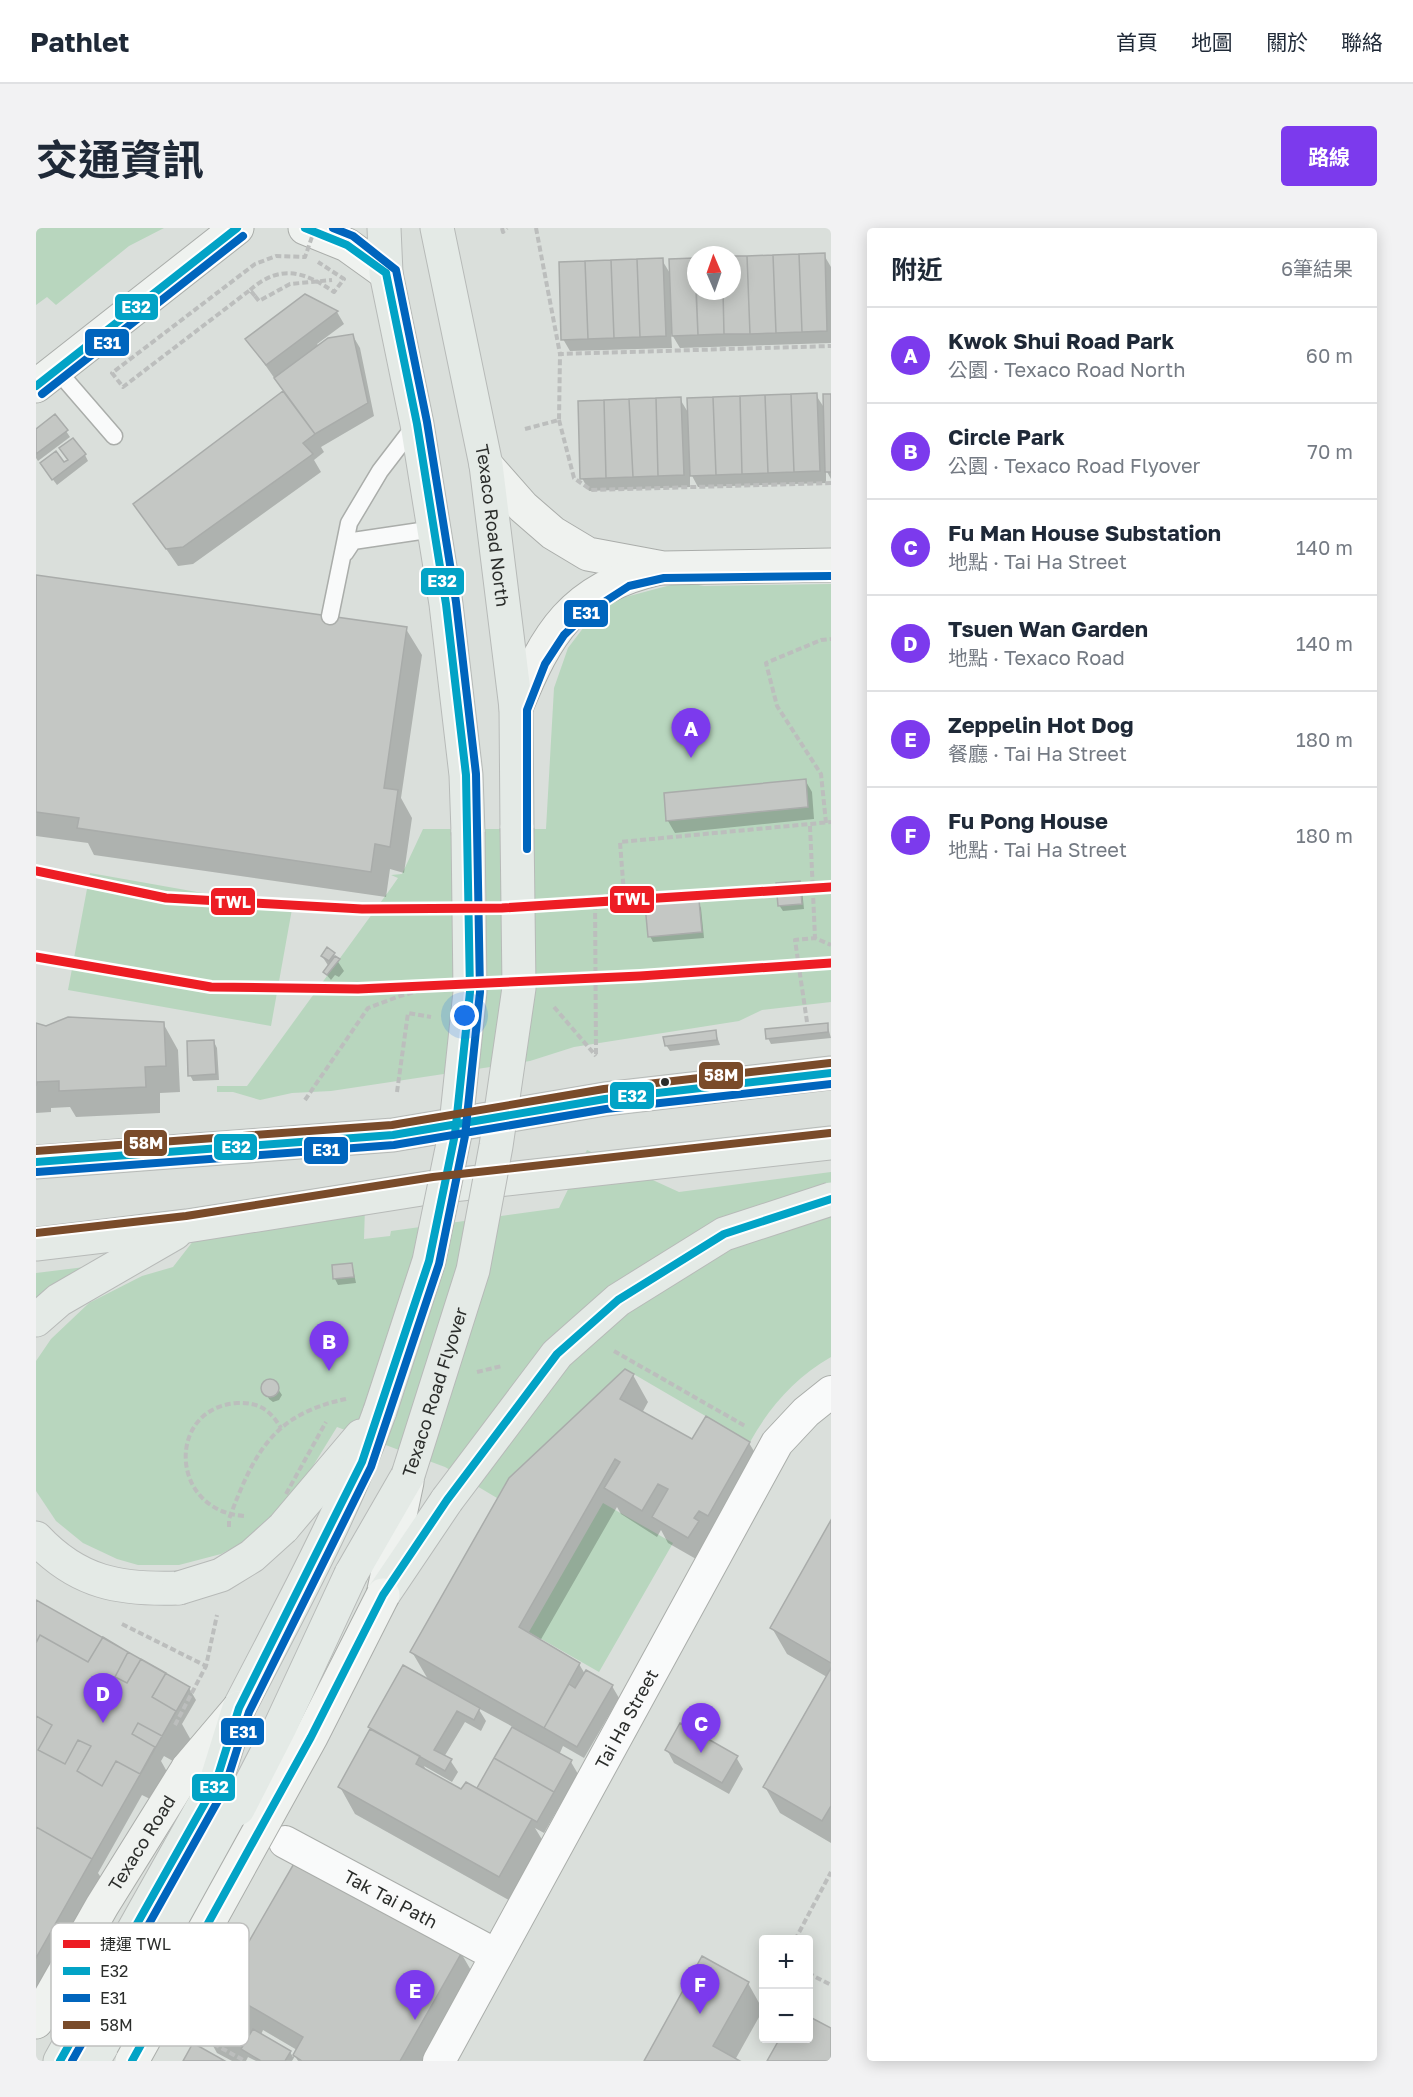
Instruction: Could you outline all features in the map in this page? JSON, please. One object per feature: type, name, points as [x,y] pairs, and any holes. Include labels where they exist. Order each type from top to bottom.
[{"type":"main road","points":[[46,377],[237,228]]},
{"type":"main road","points":[[305,228],[347,245],[386,273]]},
{"type":"main road","points":[[36,1538],[53,1556],[91,1578],[136,1589],[179,1588],[221,1575],[252,1556],[284,1528],[380,1411],[429,1261],[455,1134],[470,992],[468,832],[464,763],[446,604],[417,424],[386,273],[384,228]]},
{"type":"main road","name":"Texaco Road North","points":[[437,228],[486,465],[516,708],[517,828]]},
{"type":"main road","points":[[486,465],[523,507],[553,532],[588,554],[663,568]]},
{"type":"main road","points":[[516,708],[536,659],[556,628],[580,605],[624,576],[663,568],[831,565]]},
{"type":"main road","name":"Texaco Road Flyover","points":[[175,1923],[280,1727],[351,1574],[408,1475],[473,1270],[496,1146],[519,988],[517,828]]},
{"type":"main road","points":[[36,1162],[393,1134],[605,1100],[831,1073]]},
{"type":"main road","points":[[36,1244],[187,1226],[434,1187],[831,1143]]},
{"type":"main road","points":[[208,1923],[300,1757],[383,1595],[447,1500],[557,1354],[618,1300],[724,1234],[831,1199]]},
{"type":"main road","points":[[36,1320],[60,1300],[187,1226]]},
{"type":"main road","name":"Texaco Road","points":[[92,1923],[188,1768],[239,1708],[334,1521],[362,1462],[380,1411]]},
{"type":"main road","points":[[383,1595],[408,1475]]},
{"type":"main road","points":[[138,1923],[215,1785],[239,1708]]},
{"type":"main road","name":"Texaco Road","points":[[36,2022],[51,1996]]},
{"type":"main road","points":[[60,2061],[68,2046]]},
{"type":"main road","name":"Texaco Road Flyover","points":[[93,2061],[102,2046]]},
{"type":"main road","points":[[132,2061],[140,2046]]},
{"type":"street","name":"Tai Ha Street","points":[[439,2061],[777,1443],[806,1412],[831,1392]]},
{"type":"street","name":"Tak Tai Path","points":[[285,1842],[496,1954]]},
{"type":"lane","points":[[46,377],[114,436]]},
{"type":"lane","points":[[330,616],[345,553],[349,523],[380,471],[417,424]]},
{"type":"lane","points":[[345,553],[353,541],[364,538],[434,529]]},
{"type":"path","points":[[315,228],[304,257],[276,256],[255,264],[112,373],[123,387],[261,280],[279,273],[297,273],[314,278],[334,292],[344,279],[318,262]]},
{"type":"path","points":[[502,230],[507,228]]},
{"type":"path","points":[[536,228],[560,354],[560,420],[574,478],[591,490],[831,483]]},
{"type":"path","points":[[250,290],[259,301],[290,284],[326,280],[353,283]]},
{"type":"path","points":[[560,354],[831,346]]},
{"type":"path","points":[[525,429],[560,420]]},
{"type":"path","points":[[596,1056],[595,895],[624,894],[620,842],[829,823],[821,774],[777,706],[766,663],[821,640],[831,639]]},
{"type":"path","points":[[810,825],[815,938]]},
{"type":"path","points":[[807,1022],[795,940],[815,938],[831,945]]},
{"type":"path","points":[[397,1092],[408,1013],[435,1018]]},
{"type":"path","points":[[228,1537],[230,1519],[250,1467],[263,1447],[281,1428],[271,1412],[261,1406],[247,1403],[228,1404],[199,1421],[186,1447],[185,1461],[190,1483],[204,1502],[217,1510],[232,1515],[254,1514]]},
{"type":"path","points":[[280,1501],[326,1422]]},
{"type":"path","points":[[174,1727],[206,1666],[220,1604]]},
{"type":"path","points":[[798,1935],[831,1872]]},
{"type":"path","points":[[813,1976],[831,1985]]},
{"type":"path","points":[[218,2046],[245,2061]]},
{"type":"green space","points":[[36,228],[164,228],[129,246],[56,305],[47,297],[36,305]]},
{"type":"green space","points":[[682,582],[704,586],[831,584],[831,1002],[762,1010],[739,1021],[574,1047],[530,1061],[331,1091],[292,1093],[260,1100],[233,1092],[217,1092],[217,1086],[247,1086],[398,878],[391,875],[402,874],[423,829],[546,829],[554,688],[568,648],[590,619],[618,599]]},
{"type":"green space","points":[[90,873],[292,909],[271,1026],[68,990]]},
{"type":"green space","points":[[587,1150],[679,1192],[831,1172],[831,1357],[806,1374],[784,1394],[766,1416],[750,1442],[625,1369],[509,1478],[497,1498],[445,1467],[337,1427],[292,1500],[242,1543],[221,1554],[179,1565],[138,1565],[117,1559],[83,1543],[56,1521],[36,1491],[36,1361],[51,1339],[89,1303],[142,1276],[173,1267],[204,1227],[365,1207],[364,1239],[390,1236],[391,1231],[559,1208]]},
{"type":"green space","points":[[93,1266],[36,1301],[36,1273]]},
{"type":"green space","points":[[603,1503],[673,1543],[599,1672],[529,1632]]},
{"type":"building","points":[[825,253],[827,331],[802,332],[799,254]]},
{"type":"building","points":[[799,254],[802,332],[776,333],[773,255]]},
{"type":"building","points":[[773,255],[776,333],[750,334],[747,256]]},
{"type":"building","points":[[741,256],[747,256],[750,334],[724,334],[723,300],[741,300]]},
{"type":"building","points":[[663,258],[666,336],[640,337],[637,259]]},
{"type":"building","points":[[687,258],[687,300],[697,300],[698,335],[672,336],[669,259]]},
{"type":"building","points":[[637,259],[640,337],[614,338],[611,260]]},
{"type":"building","points":[[611,260],[614,338],[588,339],[585,261]]},
{"type":"building","points":[[585,261],[588,339],[561,340],[559,262]]},
{"type":"building","points":[[305,294],[338,311],[266,365],[245,339]]},
{"type":"building","points":[[696,300],[723,300],[724,334],[698,335]]},
{"type":"building","points":[[353,334],[368,403],[315,434],[274,378],[328,338]]},
{"type":"building","points":[[283,391],[315,434],[303,443],[313,454],[183,547],[166,549],[133,504]]},
{"type":"building","points":[[817,393],[820,471],[794,472],[791,394]]},
{"type":"building","points":[[791,394],[794,472],[768,473],[765,395]]},
{"type":"building","points":[[823,394],[831,394],[831,472],[825,472]]},
{"type":"building","points":[[765,395],[768,473],[742,474],[740,396]]},
{"type":"building","points":[[740,396],[742,474],[716,475],[713,397]]},
{"type":"building","points":[[681,397],[684,475],[658,476],[656,398]]},
{"type":"building","points":[[713,397],[716,475],[690,476],[687,398]]},
{"type":"building","points":[[656,398],[658,476],[633,477],[629,399]]},
{"type":"building","points":[[629,399],[633,477],[606,478],[604,400]]},
{"type":"building","points":[[604,400],[606,478],[580,479],[578,401]]},
{"type":"building","points":[[55,414],[68,430],[36,454],[36,429]]},
{"type":"building","points":[[73,438],[86,454],[52,480],[40,463],[56,451],[64,462],[68,460],[59,448]]},
{"type":"building","points":[[36,575],[407,627],[384,788],[398,790],[390,847],[375,844],[371,872],[77,828],[79,818],[36,812]]},
{"type":"building","points":[[806,779],[808,807],[666,821],[664,793]]},
{"type":"building","points":[[800,881],[802,904],[778,906],[776,883]]},
{"type":"building","points":[[699,900],[702,932],[648,937],[645,905]]},
{"type":"building","points":[[327,947],[335,953],[329,961],[321,956]]},
{"type":"building","points":[[335,956],[340,959],[327,975],[323,972]]},
{"type":"building","points":[[68,1017],[164,1022],[166,1066],[145,1067],[146,1087],[59,1091],[59,1081],[37,1082],[36,1086],[36,1023],[46,1026]]},
{"type":"building","points":[[828,1023],[828,1032],[766,1039],[765,1029]]},
{"type":"building","points":[[716,1030],[717,1040],[665,1046],[663,1037]]},
{"type":"building","points":[[214,1040],[216,1074],[188,1076],[187,1041]]},
{"type":"building","points":[[352,1263],[354,1277],[333,1279],[332,1265]]},
{"type":"building","points":[[625,1369],[634,1374],[620,1399],[692,1439],[706,1416],[750,1442],[708,1516],[699,1511],[694,1518],[699,1521],[688,1538],[652,1517],[668,1489],[658,1484],[642,1511],[604,1488],[620,1462],[615,1459],[519,1627],[580,1663],[544,1728],[410,1652],[509,1478]]},
{"type":"building","points":[[270,1379],[276,1382],[279,1388],[276,1394],[270,1397],[264,1394],[261,1388],[264,1382]]},
{"type":"building","points":[[831,1520],[831,1663],[770,1628]]},
{"type":"building","points":[[36,1600],[190,1687],[92,1859],[36,1827]]},
{"type":"building","points":[[40,1635],[88,1662],[103,1637],[128,1652],[115,1677],[127,1683],[141,1659],[166,1673],[152,1697],[176,1711],[162,1736],[138,1723],[132,1734],[155,1747],[140,1774],[116,1761],[102,1786],[77,1771],[91,1746],[78,1740],[65,1764],[38,1750],[52,1725],[36,1716],[36,1643]]},
{"type":"building","points":[[403,1665],[480,1708],[474,1720],[457,1711],[434,1750],[452,1759],[445,1771],[368,1727]]},
{"type":"building","points":[[831,1668],[831,1806],[822,1821],[763,1787]]},
{"type":"building","points":[[586,1670],[613,1685],[577,1747],[544,1728],[569,1684],[575,1688]]},
{"type":"building","points":[[680,1723],[738,1756],[722,1783],[665,1750]]},
{"type":"building","points":[[512,1727],[572,1760],[554,1792],[494,1758]]},
{"type":"building","points":[[370,1729],[420,1756],[416,1764],[461,1789],[466,1782],[532,1819],[499,1877],[338,1787]]},
{"type":"building","points":[[494,1758],[554,1792],[537,1822],[477,1788]]},
{"type":"building","points":[[36,1827],[92,1859],[56,1923],[51,1923],[51,1931],[36,1958]]},
{"type":"building","points":[[296,1860],[462,1952],[400,2061],[302,2061],[293,2055],[303,2037],[249,2006],[249,1941]]},
{"type":"building","points":[[702,1956],[749,1982],[713,2046],[740,2061],[644,2061]]},
{"type":"building","points":[[813,2019],[831,2028],[831,2061],[767,2061],[777,2043],[813,2043]]},
{"type":"building","points":[[253,2029],[291,2051],[285,2061],[261,2061],[241,2049],[243,2046],[249,2046],[249,2036]]},
{"type":"building","points":[[191,2046],[198,2046],[225,2061],[183,2061]]},
{"type":"metro line","name":"TWL","points":[[36,871],[166,898],[362,909],[502,908],[831,887]]},
{"type":"metro line","name":"TWL","points":[[36,957],[211,987],[358,989],[640,976],[831,963]]},
{"type":"transit line","name":"E32","points":[[36,386],[237,228]]},
{"type":"transit line","name":"E32","points":[[305,228],[347,245],[386,273]]},
{"type":"transit line","name":"E31","points":[[149,1923],[224,1790],[249,1712],[371,1467],[439,1264],[465,1136],[480,992],[476,774],[456,602],[427,422],[396,270],[353,236],[333,228]]},
{"type":"transit line","name":"E31","points":[[42,394],[243,236]]},
{"type":"transit line","name":"E32","points":[[138,1923],[215,1785],[239,1708],[362,1462],[429,1261],[455,1134],[470,992],[466,775],[446,604],[417,424],[386,273]]},
{"type":"transit line","name":"E31","points":[[527,849],[527,710],[545,664],[564,635],[587,613],[629,586],[664,578],[831,576]]},
{"type":"transit line","name":"58M","points":[[36,1151],[392,1125],[604,1089],[830,1063]]},
{"type":"transit line","name":"E32","points":[[36,1162],[393,1135],[605,1099],[831,1073]]},
{"type":"transit line","name":"E31","points":[[37,1172],[394,1145],[606,1109],[831,1084]]},
{"type":"transit line","name":"58M","points":[[36,1233],[186,1216],[433,1177],[830,1133]]},
{"type":"transit line","name":"E32","points":[[208,1923],[311,1737],[383,1595],[447,1500],[557,1354],[618,1300],[724,1234],[831,1199]]},
{"type":"transit line","name":"E32","points":[[60,2061],[68,2046]]},
{"type":"transit line","name":"E31","points":[[72,2061],[80,2046]]},
{"type":"transit line","name":"E32","points":[[132,2061],[140,2046]]},
{"type":"place","name":"Kwok Shui Road Park","points":[[691,758]]},
{"type":"place","name":"Circle Park","points":[[329,1371]]},
{"type":"place","name":"Tsuen Wan Garden","points":[[103,1723]]},
{"type":"place","name":"Fu Man House Substation","points":[[701,1753]]},
{"type":"place","name":"Fu Pong House","points":[[700,2014]]},
{"type":"place","name":"Zeppelin Hot Dog","points":[[415,2020]]}]
